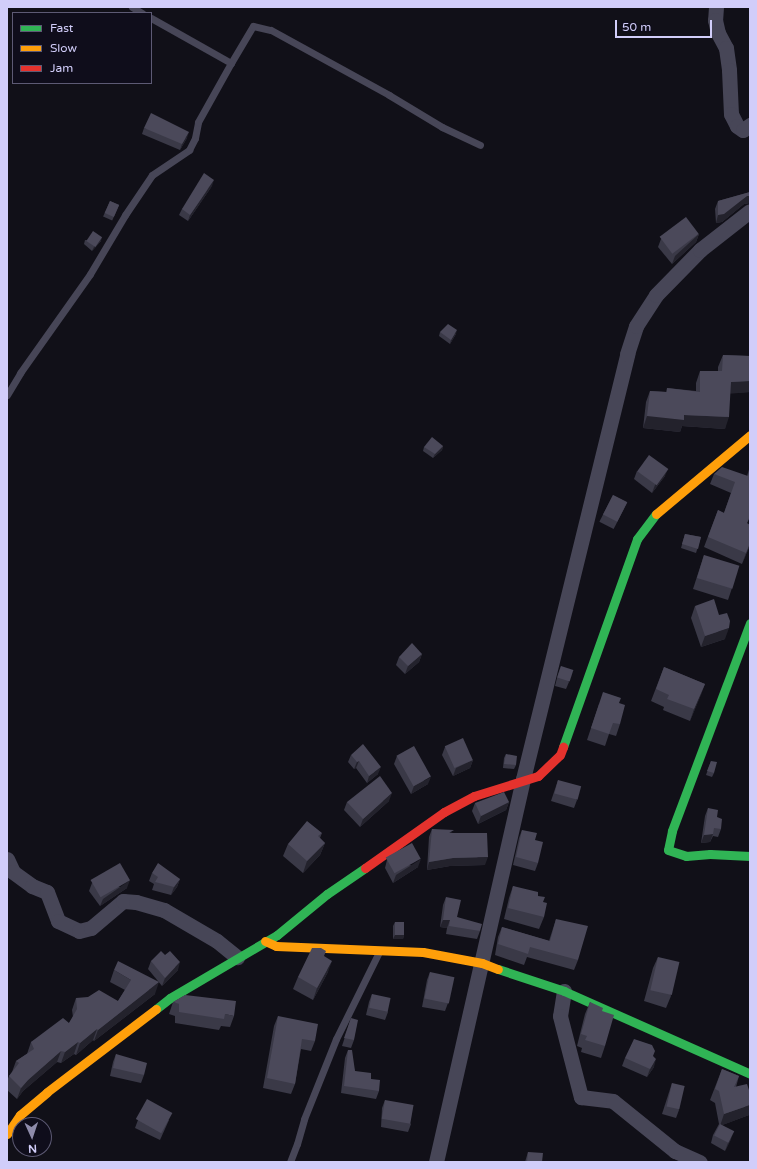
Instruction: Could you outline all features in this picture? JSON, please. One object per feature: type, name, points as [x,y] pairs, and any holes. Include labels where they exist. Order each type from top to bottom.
[{"type":"street","points":[[716,7],[715,20],[718,33],[726,48],[732,114],[737,126],[743,130],[750,125]]},
{"type":"street","points":[[436,1162],[523,779],[616,395],[636,326],[656,295],[677,271],[700,250],[750,211]]},
{"type":"street","points":[[7,1134],[20,1115],[103,1047],[170,998],[237,957],[277,935],[327,894],[444,812],[474,796],[523,779],[538,776],[560,755],[637,539],[654,516],[750,435]]},
{"type":"street","points":[[750,623],[672,830],[668,850],[686,856],[710,854],[750,856]]},
{"type":"street","points":[[7,859],[13,872],[32,886],[47,892],[58,921],[79,931],[91,928],[123,901],[136,902],[164,910],[217,941],[237,957]]},
{"type":"street","points":[[266,941],[276,946],[422,952],[482,963],[564,991],[750,1074]]},
{"type":"street","points":[[564,991],[560,1016],[581,1096],[613,1101],[675,1151],[700,1162]]},
{"type":"lane","points":[[152,19],[231,63]]},
{"type":"lane","points":[[7,395],[20,373],[90,274],[125,215],[152,175],[189,150],[195,138],[198,122],[253,26],[271,30],[389,95],[442,127],[480,145]]},
{"type":"lane","points":[[290,1162],[304,1119],[336,1039],[380,950]]},
{"type":"building","points":[[151,113],[189,132],[182,144],[144,128]]},
{"type":"building","points":[[204,173],[214,180],[190,215],[182,209]]},
{"type":"building","points":[[750,192],[750,196],[747,196],[724,214],[718,215],[718,201]]},
{"type":"building","points":[[110,201],[119,205],[114,217],[105,213]]},
{"type":"building","points":[[686,217],[699,234],[672,254],[660,237]]},
{"type":"building","points":[[93,231],[102,237],[95,247],[86,241]]},
{"type":"building","points":[[448,324],[457,330],[451,340],[440,332]]},
{"type":"building","points":[[723,355],[750,356],[750,381],[731,382],[729,417],[684,415],[684,420],[647,416],[650,391],[667,392],[667,388],[700,392],[700,371],[722,371]]},
{"type":"building","points":[[432,437],[443,446],[435,454],[424,447]]},
{"type":"building","points":[[649,455],[668,469],[657,485],[637,471]]},
{"type":"building","points":[[722,467],[748,476],[750,469],[750,516],[747,523],[750,525],[750,543],[746,553],[708,537],[718,510],[724,513],[735,482],[714,474]]},
{"type":"building","points":[[613,495],[627,502],[617,522],[603,515]]},
{"type":"building","points":[[685,534],[701,537],[698,549],[682,544]]},
{"type":"building","points":[[704,555],[739,566],[732,589],[697,578]]},
{"type":"building","points":[[714,599],[719,615],[727,613],[730,621],[729,628],[705,636],[695,606]]},
{"type":"building","points":[[412,643],[422,654],[408,666],[399,657]]},
{"type":"building","points":[[561,666],[573,670],[570,681],[557,677]]},
{"type":"building","points":[[664,667],[705,684],[694,709],[667,699],[669,695],[656,689]]},
{"type":"building","points":[[603,692],[621,698],[619,703],[625,705],[620,724],[613,723],[609,734],[591,728]]},
{"type":"building","points":[[463,738],[473,760],[454,768],[445,746]]},
{"type":"building","points":[[363,744],[381,767],[369,776],[359,761],[357,762],[351,755]]},
{"type":"building","points":[[414,746],[431,777],[413,786],[397,756]]},
{"type":"building","points":[[506,754],[517,756],[516,765],[504,764]]},
{"type":"building","points":[[711,761],[717,762],[714,773],[707,771]]},
{"type":"building","points":[[380,776],[392,793],[363,819],[347,802]]},
{"type":"building","points":[[558,780],[581,786],[578,800],[554,794]]},
{"type":"building","points":[[504,792],[509,802],[481,816],[475,803]]},
{"type":"building","points":[[708,808],[718,810],[717,817],[722,819],[721,829],[714,828],[713,834],[704,835]]},
{"type":"building","points":[[307,821],[322,833],[318,836],[325,843],[307,861],[288,844]]},
{"type":"building","points":[[432,829],[454,830],[449,833],[487,833],[488,857],[453,858],[429,862]]},
{"type":"building","points":[[522,830],[537,833],[535,840],[543,842],[538,863],[516,857]]},
{"type":"building","points":[[412,843],[421,859],[394,873],[386,858]]},
{"type":"building","points":[[120,863],[130,880],[101,897],[91,880]]},
{"type":"building","points":[[158,863],[180,879],[174,887],[155,882],[158,877],[152,873]]},
{"type":"building","points":[[513,886],[538,892],[538,896],[545,897],[543,902],[547,903],[544,917],[508,908]]},
{"type":"building","points":[[446,897],[461,900],[457,917],[482,924],[480,931],[449,926],[450,920],[443,920]]},
{"type":"building","points":[[556,919],[588,926],[578,960],[530,947],[528,954],[498,944],[502,927],[550,941]]},
{"type":"building","points":[[395,922],[404,922],[404,935],[395,935]]},
{"type":"building","points":[[312,948],[321,948],[326,951],[324,956],[332,961],[317,988],[298,977]]},
{"type":"building","points":[[161,951],[165,955],[170,951],[180,962],[165,978],[151,961]]},
{"type":"building","points":[[658,957],[679,962],[672,995],[650,990]]},
{"type":"building","points":[[118,961],[159,982],[80,1043],[78,1042],[65,1052],[61,1051],[21,1088],[9,1076],[19,1063],[16,1061],[34,1049],[31,1042],[63,1018],[69,1023],[77,1009],[76,998],[88,997],[99,990],[118,1001],[131,980],[114,970]]},
{"type":"building","points":[[430,972],[454,977],[449,1004],[424,998]]},
{"type":"building","points":[[372,994],[391,998],[388,1012],[369,1008]]},
{"type":"building","points":[[185,995],[236,1001],[234,1016],[225,1014],[224,1019],[179,1012],[179,1004],[173,1002]]},
{"type":"building","points":[[590,1002],[603,1008],[602,1011],[614,1015],[605,1046],[585,1040],[587,1036],[581,1034]]},
{"type":"building","points":[[278,1016],[318,1024],[315,1041],[302,1039],[295,1084],[267,1078]]},
{"type":"building","points":[[351,1018],[358,1020],[354,1040],[344,1038]]},
{"type":"building","points":[[634,1039],[652,1045],[655,1051],[653,1056],[656,1059],[650,1069],[625,1058]]},
{"type":"building","points":[[348,1050],[352,1050],[355,1071],[371,1073],[371,1079],[380,1080],[379,1091],[344,1086]]},
{"type":"building","points":[[116,1054],[147,1063],[144,1075],[113,1068]]},
{"type":"building","points":[[722,1069],[739,1076],[734,1087],[747,1084],[750,1093],[750,1105],[724,1114],[719,1091],[715,1089]]},
{"type":"building","points":[[672,1083],[685,1086],[679,1109],[667,1106]]},
{"type":"building","points":[[147,1099],[172,1113],[161,1133],[136,1119]]},
{"type":"building","points":[[385,1100],[414,1105],[410,1124],[382,1119]]},
{"type":"building","points":[[720,1124],[734,1131],[728,1143],[714,1136]]},
{"type":"building","points":[[528,1152],[543,1153],[542,1162],[527,1162]]},
{"type":"traffic: fast","points":[[563,747],[637,539],[656,514]]},
{"type":"traffic: fast","points":[[750,623],[672,831],[668,850],[686,856],[710,854],[750,856]]},
{"type":"traffic: fast","points":[[156,1009],[170,998],[277,935],[327,894],[365,868]]},
{"type":"traffic: fast","points":[[498,969],[564,991],[750,1074]]},
{"type":"traffic: slow","points":[[656,514],[750,435]]},
{"type":"traffic: slow","points":[[265,941],[276,946],[423,952],[482,963],[498,969]]},
{"type":"traffic: slow","points":[[7,1134],[20,1115],[47,1092],[156,1009]]},
{"type":"traffic: jam","points":[[365,868],[444,812],[474,796],[538,776],[560,755],[563,747]]}]
